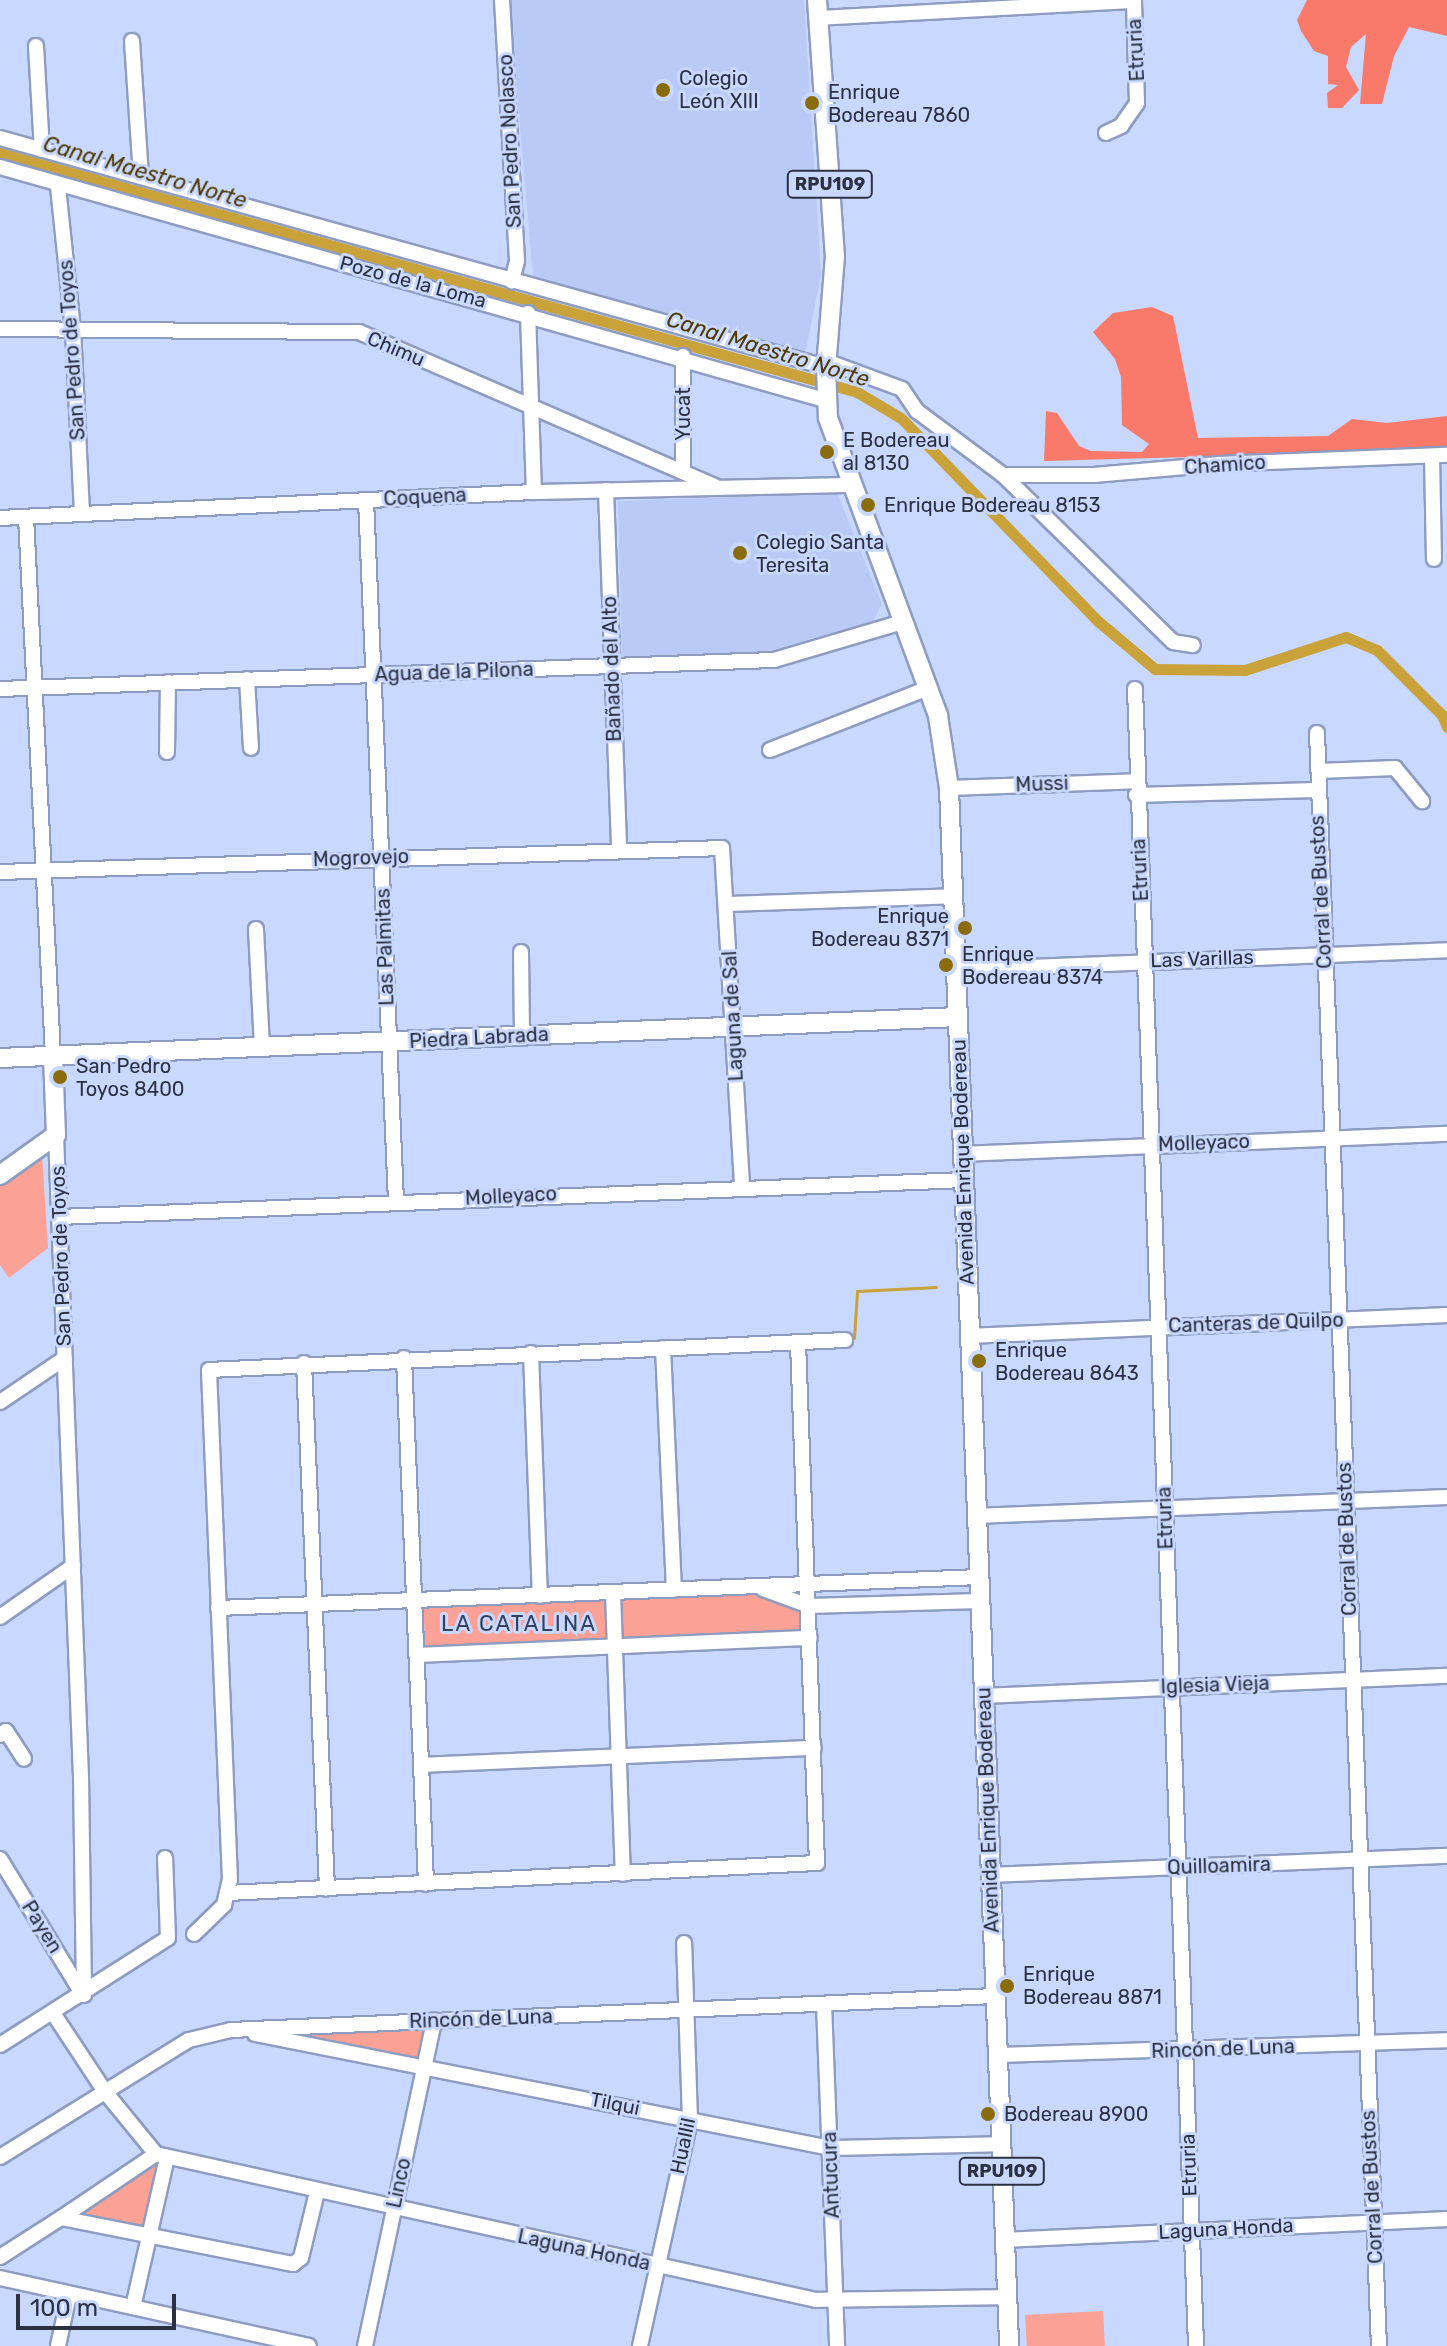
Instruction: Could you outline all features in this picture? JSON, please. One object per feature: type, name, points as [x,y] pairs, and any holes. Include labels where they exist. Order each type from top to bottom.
[{"type":"main road","name":"Avenida Enrique Bodereau","points":[[817,9],[835,248],[825,400],[850,485],[928,688],[942,735],[949,788],[1009,2346]]},
{"type":"main road","name":"Piedra Labrada","points":[[0,1058],[958,1017]]},
{"type":"main road","name":"San Pedro de Toyos","points":[[53,1056],[56,1135]]},
{"type":"main road","points":[[0,1175],[56,1135]]},
{"type":"street","name":"San Pedro Nolasco","points":[[502,0],[517,261],[512,281]]},
{"type":"street","points":[[817,9],[1134,1]]},
{"type":"street","name":"Etruria","points":[[1106,133],[1121,126],[1137,103],[1134,1]]},
{"type":"street","points":[[132,41],[141,175]]},
{"type":"street","points":[[36,46],[42,150]]},
{"type":"street","name":"Pozo de la Loma","points":[[0,138],[512,281],[826,364],[902,389],[917,411],[1003,475]]},
{"type":"street","name":"Pozo de la Loma","points":[[0,167],[58,187],[683,356],[825,400]]},
{"type":"street","name":"San Pedro de Toyos","points":[[58,187],[73,329],[82,513]]},
{"type":"street","points":[[528,313],[534,492]]},
{"type":"street","name":"Chimu","points":[[0,329],[359,332],[719,488]]},
{"type":"street","name":"Yucat","points":[[683,356],[683,472]]},
{"type":"street","points":[[1434,559],[1439,456]]},
{"type":"street","name":"Chamico","points":[[1003,475],[1094,475],[1220,464],[1439,456]]},
{"type":"street","points":[[1003,475],[1173,642],[1193,645]]},
{"type":"street","name":"Coquena","points":[[0,518],[534,492],[850,485]]},
{"type":"street","name":"Bañado del Alto","points":[[606,490],[619,848]]},
{"type":"street","name":"Las Palmitas","points":[[366,500],[396,1202]]},
{"type":"street","name":"San Pedro de Toyos","points":[[26,517],[53,1056]]},
{"type":"street","name":"Agua de la Pilona","points":[[0,689],[612,667],[795,657],[902,622]]},
{"type":"street","points":[[247,679],[251,748]]},
{"type":"street","points":[[167,752],[168,682]]},
{"type":"street","points":[[770,750],[928,688]]},
{"type":"street","name":"Etruria","points":[[1135,689],[1136,788],[1196,2346]]},
{"type":"street","name":"Corral de Bustos","points":[[1317,733],[1319,771],[1316,790],[1333,1138],[1364,2043],[1379,2346]]},
{"type":"street","points":[[1319,771],[1395,768],[1422,801]]},
{"type":"street","name":"Mussi","points":[[949,788],[1316,790]]},
{"type":"street","name":"Mogrovejo","points":[[0,872],[619,848],[722,848]]},
{"type":"street","name":"Laguna de Sal","points":[[722,848],[728,904],[742,1186]]},
{"type":"street","points":[[728,904],[953,896]]},
{"type":"street","points":[[256,929],[262,1047]]},
{"type":"street","name":"Las Varillas","points":[[956,970],[1447,950]]},
{"type":"street","points":[[521,952],[522,1036]]},
{"type":"street","name":"Molleyaco","points":[[962,1154],[1447,1134]]},
{"type":"street","name":"San Pedro de Toyos","points":[[56,1135],[73,1566],[84,1995]]},
{"type":"street","name":"Molleyaco","points":[[59,1217],[742,1186],[963,1180]]},
{"type":"street","name":"Canteras de Quilpo","points":[[969,1336],[1447,1315]]},
{"type":"street","points":[[194,1934],[212,1919],[228,1893],[207,1368],[845,1340]]},
{"type":"street","points":[[228,1893],[817,1863],[798,1342]]},
{"type":"street","points":[[663,1348],[674,1590]]},
{"type":"street","points":[[531,1353],[540,1596]]},
{"type":"street","points":[[0,1402],[65,1358]]},
{"type":"street","points":[[404,1358],[426,1884]]},
{"type":"street","points":[[304,1363],[327,1888]]},
{"type":"street","points":[[976,1516],[1447,1497]]},
{"type":"street","points":[[0,1617],[73,1566]]},
{"type":"street","points":[[218,1608],[979,1577]]},
{"type":"street","points":[[756,1587],[809,1606],[980,1601]]},
{"type":"street","points":[[613,1592],[623,1874]]},
{"type":"street","points":[[418,1655],[810,1638]]},
{"type":"street","name":"Iglesia Vieja","points":[[984,1696],[1447,1676]]},
{"type":"street","points":[[0,1735],[6,1731],[24,1759]]},
{"type":"street","points":[[421,1765],[814,1748]]},
{"type":"street","name":"Quilloamira","points":[[991,1875],[1447,1856]]},
{"type":"street","points":[[0,2045],[84,1995],[168,1938],[165,1858]]},
{"type":"street","name":"Payen","points":[[0,1859],[84,1995]]},
{"type":"street","name":"Huallil","points":[[640,2346],[690,2120],[684,1943]]},
{"type":"street","name":"Rincón de Luna","points":[[0,2157],[189,2040],[231,2030],[995,1996]]},
{"type":"street","name":"Antucura","points":[[824,2004],[837,2346]]},
{"type":"street","points":[[53,2013],[106,2093],[161,2155]]},
{"type":"street","name":"Linco","points":[[365,2346],[434,2020]]},
{"type":"street","name":"Tilqui","points":[[231,2030],[830,2148],[1002,2144]]},
{"type":"street","name":"Rincón de Luna","points":[[999,2055],[1447,2040]]},
{"type":"street","points":[[0,2257],[161,2155]]},
{"type":"street","points":[[133,2307],[149,2235],[161,2155]]},
{"type":"street","name":"Laguna Honda","points":[[161,2155],[657,2266],[836,2301],[1007,2297]]},
{"type":"street","points":[[61,2218],[293,2264],[301,2258],[317,2192]]},
{"type":"street","name":"Laguna Honda","points":[[1005,2240],[1447,2219]]},
{"type":"street","points":[[0,2278],[309,2346]]},
{"type":"street","points":[[58,2346],[69,2295]]},
{"type":"shaded area","name":"Colegio León XIII","points":[[509,0],[804,0],[821,275],[805,354],[533,276]]},
{"type":"shaded area","points":[[1307,0],[1447,0],[1447,36],[1409,27],[1394,56],[1382,104],[1360,104],[1366,34],[1351,47],[1346,67],[1359,90],[1342,108],[1328,108],[1327,93],[1338,85],[1328,84],[1328,56],[1314,51],[1301,31],[1297,20]]},
{"type":"shaded area","points":[[1152,307],[1173,316],[1198,438],[1328,436],[1352,419],[1387,423],[1447,416],[1447,450],[1044,461],[1046,411],[1057,413],[1079,446],[1091,451],[1142,452],[1149,444],[1122,425],[1121,377],[1115,359],[1093,332],[1113,313]]},
{"type":"shaded area","name":"Colegio Santa Teresita","points":[[837,493],[882,604],[873,621],[757,654],[622,657],[618,501]]},
{"type":"shaded area","points":[[42,1155],[48,1248],[9,1278],[0,1265],[0,1179]]},
{"type":"shaded area","points":[[750,1591],[804,1611],[806,1633],[620,1640],[620,1597]]},
{"type":"shaded area","points":[[607,1598],[609,1641],[426,1651],[423,1608]]},
{"type":"shaded area","points":[[437,2024],[429,2063],[245,2029]]},
{"type":"shaded area","points":[[156,2164],[142,2232],[73,2216]]},
{"type":"shaded area","points":[[1103,2311],[1105,2346],[1027,2346],[1025,2315]]},
{"type":"waterway","name":"Canal Maestro Norte","points":[[0,153],[857,392],[901,418],[1099,622],[1155,669],[1245,670],[1346,637],[1377,650],[1442,715],[1447,727]]},
{"type":"waterway","points":[[854,1338],[857,1291],[936,1287]]},
{"type":"place","name":"Colegio León XIII","points":[[663,90]]},
{"type":"place","name":"Enrique Bodereau 7860","points":[[812,103]]},
{"type":"place","name":"E Bodereau al 8130","points":[[827,452]]},
{"type":"place","name":"Enrique Bodereau 8153","points":[[868,505]]},
{"type":"place","name":"Colegio Santa Teresita","points":[[740,553]]},
{"type":"place","name":"Enrique Bodereau 8371","points":[[965,928]]},
{"type":"place","name":"Enrique Bodereau 8374","points":[[946,965]]},
{"type":"place","name":"San Pedro Toyos 8400","points":[[60,1077]]},
{"type":"place","name":"Enrique Bodereau 8643","points":[[979,1361]]},
{"type":"place","name":"Enrique Bodereau 8871","points":[[1007,1986]]},
{"type":"place","name":"Bodereau 8900","points":[[988,2114]]},
{"type":"district","name":"LA CATALINA","points":[[519,1624]]}]
